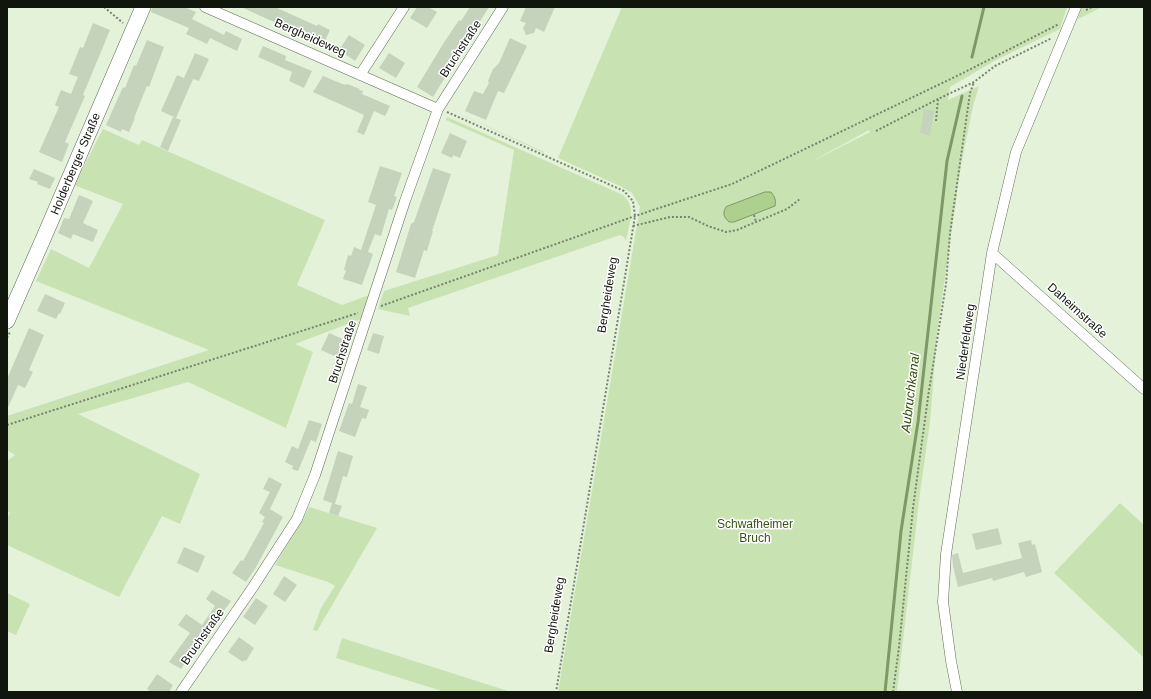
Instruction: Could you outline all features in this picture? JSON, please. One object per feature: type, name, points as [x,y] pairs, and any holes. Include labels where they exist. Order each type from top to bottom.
[{"type":"main road","name":"Holderberger Straße","points":[[7,321],[143,7]]},
{"type":"street","name":"Bergheideweg","points":[[205,7],[438,109]]},
{"type":"street","points":[[360,75],[404,7]]},
{"type":"street","name":"Bruchstraße","points":[[181,692],[253,587],[297,519],[315,474],[405,201],[438,109],[503,7]]},
{"type":"street","name":"Niederfeldweg","points":[[957,692],[943,602],[946,554],[956,500],[992,253],[1016,152],[1076,7]]},
{"type":"street","name":"Daheimstraße","points":[[992,253],[1144,389]]},
{"type":"path","points":[[104,7],[133,31]]},
{"type":"path","points":[[7,425],[370,309],[635,216],[732,184],[984,63],[1092,7]]},
{"type":"path","points":[[876,131],[974,82],[1000,63],[1065,32]]},
{"type":"path","points":[[892,692],[899,647],[913,508],[928,397],[946,284],[950,233],[970,93],[974,82]]},
{"type":"path","points":[[936,121],[938,99]]},
{"type":"path","name":"Bergheideweg","points":[[438,109],[624,192],[633,201],[635,216],[556,692]]},
{"type":"path","points":[[633,226],[670,216],[689,217],[708,226],[726,232],[737,230],[787,209],[800,199]]},
{"type":"path","points":[[754,215],[756,222]]},
{"type":"green space","name":"Schwafheimer Bruch","points":[[622,7],[1067,7],[1060,29],[996,60],[950,87],[948,100],[979,86],[973,106],[961,165],[937,334],[930,422],[920,493],[897,692],[558,692],[640,207],[632,193],[558,158]],"holes":[[[869,130],[870,132],[809,163]]]},
{"type":"green space","points":[[1081,7],[1102,7],[1078,19]]},
{"type":"green space","points":[[447,108],[544,152],[544,153]]},
{"type":"green space","points":[[447,117],[623,195],[630,205],[631,210],[626,241],[624,237],[620,235],[408,308],[410,316],[378,309],[384,291],[498,255],[514,150],[446,120]]},
{"type":"green space","points":[[103,129],[139,145],[142,140],[325,220],[297,285],[342,305],[372,294],[361,319],[295,344],[313,352],[286,428],[188,382],[78,414],[200,474],[180,524],[162,516],[119,597],[7,545],[7,518],[10,513],[7,511],[7,461],[15,455],[7,450],[7,416],[209,350],[36,281],[51,249],[89,268],[123,204],[74,185]]},
{"type":"green space","points":[[1120,503],[1144,525],[1144,658],[1054,573]]},
{"type":"green space","points":[[309,507],[377,528],[317,631],[313,630],[321,608],[335,586],[328,582],[275,565]]},
{"type":"green space","points":[[7,593],[30,604],[16,635],[7,631]]},
{"type":"green space","points":[[342,638],[511,692],[445,692],[336,658]]},
{"type":"shaded area","points":[[765,192],[771,192],[775,200],[775,206],[734,222],[729,222],[725,217],[724,212],[726,207]]},
{"type":"building","points":[[152,7],[184,7],[196,12],[192,19],[224,35],[226,31],[242,39],[237,51],[210,38],[207,44],[186,34],[189,28],[151,12]]},
{"type":"building","points":[[241,7],[275,7],[317,26],[318,24],[330,30],[324,43],[323,42],[322,44]]},
{"type":"building","points":[[417,7],[428,7],[437,12],[427,28],[410,18]]},
{"type":"building","points":[[470,7],[489,7],[433,97],[417,87],[443,44],[459,20],[461,21]]},
{"type":"building","points":[[526,7],[555,7],[544,32],[536,28],[534,33],[526,35],[523,28],[526,23],[520,21]]},
{"type":"building","points":[[93,23],[110,30],[83,95],[85,96],[65,142],[69,144],[62,162],[39,152],[59,107],[55,105],[61,90],[71,94],[78,77],[69,74],[80,47],[83,48]]},
{"type":"building","points":[[349,35],[365,45],[355,61],[339,50]]},
{"type":"building","points":[[510,38],[527,46],[504,93],[498,91],[486,120],[465,111],[474,91],[483,94],[489,83],[488,81],[493,69],[499,63]]},
{"type":"building","points":[[147,40],[164,47],[149,87],[147,86],[129,132],[122,129],[121,132],[106,125],[123,87],[125,88],[134,65],[136,66]]},
{"type":"building","points":[[263,46],[286,56],[285,60],[312,71],[304,88],[289,81],[292,72],[258,57]]},
{"type":"building","points":[[195,53],[209,59],[199,81],[193,79],[176,118],[161,111],[177,75],[184,78]]},
{"type":"building","points":[[389,53],[405,63],[396,78],[379,68]]},
{"type":"building","points":[[323,76],[360,89],[359,90],[363,91],[362,94],[390,106],[385,116],[374,111],[364,135],[357,132],[364,115],[313,92]]},
{"type":"building","points":[[924,109],[934,111],[930,136],[920,133]]},
{"type":"building","points":[[173,117],[181,120],[168,151],[160,147]]},
{"type":"building","points":[[450,133],[467,141],[460,158],[453,155],[452,158],[441,153]]},
{"type":"building","points":[[380,166],[402,173],[394,196],[397,197],[392,210],[389,209],[381,236],[375,234],[368,252],[373,254],[362,285],[343,279],[346,270],[344,270],[348,255],[351,256],[354,247],[361,250],[376,205],[368,202]]},
{"type":"building","points":[[433,168],[451,174],[427,251],[424,250],[415,278],[396,272],[411,224],[414,222]]},
{"type":"building","points":[[34,169],[55,178],[50,189],[29,179]]},
{"type":"building","points":[[79,195],[93,201],[83,223],[98,230],[93,242],[73,234],[71,239],[58,233],[64,218],[69,219]]},
{"type":"building","points":[[45,294],[65,303],[56,319],[37,311]]},
{"type":"building","points":[[29,328],[44,335],[29,370],[33,372],[25,388],[18,385],[7,410],[7,379]]},
{"type":"building","points":[[329,333],[347,341],[339,358],[321,350]]},
{"type":"building","points":[[373,333],[384,336],[379,354],[367,350]]},
{"type":"building","points":[[358,384],[367,387],[360,407],[369,410],[366,419],[362,418],[355,437],[339,431],[349,403],[352,404]]},
{"type":"building","points":[[309,420],[322,424],[316,442],[311,440],[298,471],[292,469],[293,466],[285,462],[292,446],[298,449]]},
{"type":"building","points":[[338,451],[353,456],[347,477],[343,476],[335,504],[342,506],[338,516],[329,513],[332,503],[323,500]]},
{"type":"building","points":[[269,477],[282,484],[270,509],[283,517],[255,569],[246,582],[232,573],[241,560],[243,561],[264,523],[262,522],[265,517],[259,513],[270,492],[263,489]]},
{"type":"building","points":[[998,528],[1002,544],[976,550],[972,534]]},
{"type":"building","points":[[1031,540],[1032,545],[1035,544],[1042,572],[1026,577],[1024,572],[993,581],[992,578],[958,587],[952,555],[958,553],[963,573],[1022,558],[1018,543]]},
{"type":"building","points":[[184,547],[205,556],[198,573],[177,563]]},
{"type":"building","points":[[284,576],[297,585],[285,602],[273,594]]},
{"type":"building","points":[[212,590],[231,601],[181,669],[169,662],[190,633],[178,625],[186,614],[202,625],[215,606],[206,599]]},
{"type":"building","points":[[256,598],[268,606],[255,625],[243,617]]},
{"type":"building","points":[[239,637],[254,648],[246,661],[244,660],[243,662],[228,652]]},
{"type":"building","points":[[157,674],[173,685],[169,692],[151,692],[147,689]]},
{"type":"waterway","name":"Aubruchkanal","points":[[972,57],[984,7]]},
{"type":"waterway","name":"Aubruchkanal","points":[[885,692],[901,531],[918,422],[947,161],[962,96]]}]
